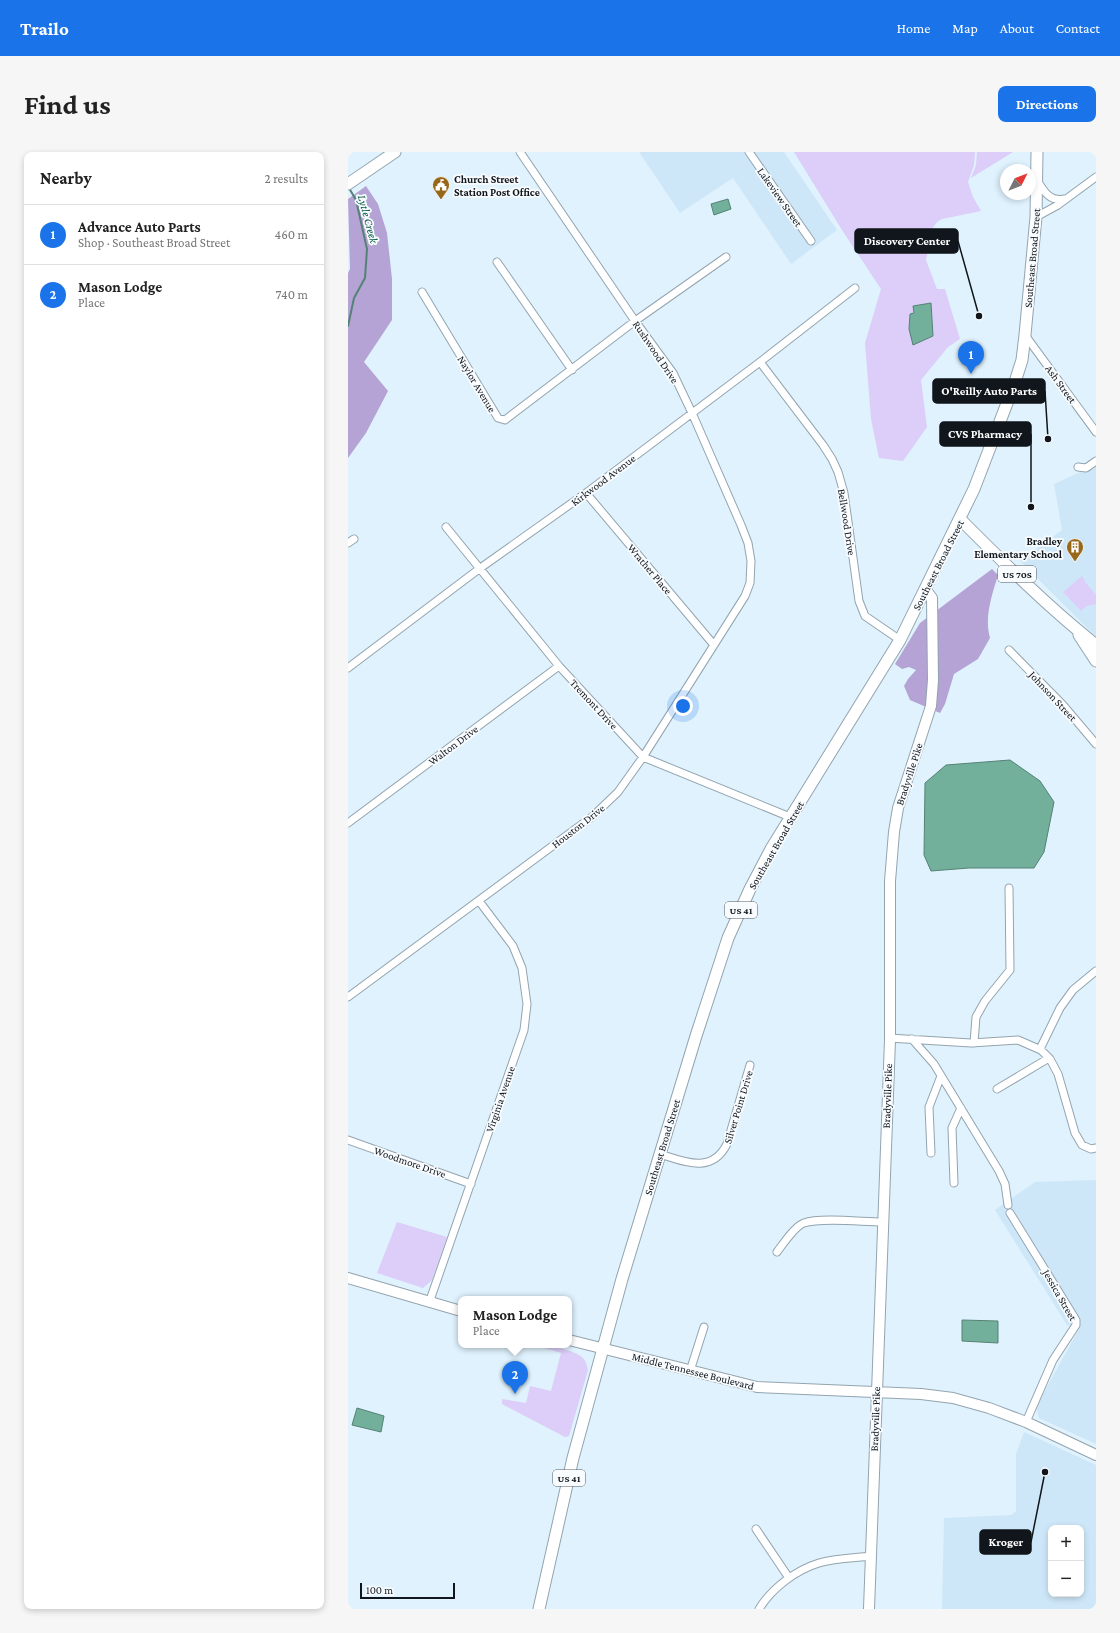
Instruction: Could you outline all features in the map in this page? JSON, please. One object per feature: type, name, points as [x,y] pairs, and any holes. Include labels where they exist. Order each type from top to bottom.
[{"type":"main road","points":[[348,184],[395,152]]},
{"type":"main road","name":"Southeast Broad Street","points":[[539,1609],[573,1458],[627,1260],[728,938],[750,889],[771,848],[900,640],[926,590],[974,489],[1014,385],[1022,360],[1025,335],[1036,217],[1038,152]]},
{"type":"main road","name":"US 70S","points":[[960,519],[1074,628],[1096,645]]},
{"type":"main road","name":"Bradyville Pike","points":[[869,1609],[882,1222],[890,1038],[890,881],[894,832],[901,796],[931,706],[933,680],[932,598],[926,590]]},
{"type":"main road","name":"US 70S","points":[[1074,628],[1096,661]]},
{"type":"main road","points":[[348,1278],[458,1311]]},
{"type":"main road","name":"Middle Tennessee Boulevard","points":[[572,1341],[757,1387],[921,1394],[954,1398],[990,1408],[1026,1422],[1096,1455]]},
{"type":"street","name":"Rushwood Drive","points":[[520,152],[673,373],[692,413],[748,543],[751,560],[750,583],[745,596]]},
{"type":"street","name":"Lakeview Street","points":[[749,152],[810,241]]},
{"type":"street","points":[[1036,217],[1067,198],[1096,177]]},
{"type":"street","points":[[1037,180],[1044,192],[1053,199],[1058,200],[1067,198]]},
{"type":"street","name":"Naylor Avenue","points":[[422,292],[498,418],[505,420],[572,370],[635,320],[726,256]]},
{"type":"street","points":[[497,262],[572,370]]},
{"type":"street","name":"Kirkwood Avenue","points":[[348,668],[479,569],[692,413],[855,288]]},
{"type":"street","name":"Ash Street","points":[[1025,335],[1096,432]]},
{"type":"street","name":"Bellwood Drive","points":[[760,362],[832,459],[844,493],[859,600],[865,616],[900,640]]},
{"type":"street","points":[[1078,467],[1086,468],[1096,461]]},
{"type":"street","name":"Wrather Place","points":[[586,492],[714,645]]},
{"type":"street","name":"Tremont Drive","points":[[446,527],[559,666],[643,757],[790,817]]},
{"type":"street","points":[[348,544],[354,539]]},
{"type":"street","name":"Houston Drive","points":[[348,997],[593,816],[618,792],[643,757],[745,596]]},
{"type":"street","name":"Johnson Street","points":[[1009,650],[1063,705],[1096,744]]},
{"type":"street","name":"Walton Drive","points":[[348,823],[559,666]]},
{"type":"street","points":[[974,1043],[976,1017],[985,1001],[1010,970],[1009,888]]},
{"type":"street","name":"Virginia Avenue","points":[[429,1303],[524,1030],[527,1004],[522,968],[514,946],[479,901]]},
{"type":"street","points":[[1040,1049],[1060,1008],[1073,990],[1096,971]]},
{"type":"street","points":[[890,1038],[974,1043],[1018,1040],[1040,1049],[1049,1058],[1058,1074],[1075,1133],[1082,1145],[1091,1149],[1096,1148]]},
{"type":"street","name":"Jessica Street","points":[[912,1039],[934,1064],[999,1171],[1005,1184],[1009,1209],[1076,1320],[1076,1325],[1053,1360],[1026,1422]]},
{"type":"street","points":[[997,1089],[1049,1058]]},
{"type":"street","name":"Silver Point Drive","points":[[660,1154],[693,1164],[705,1163],[723,1153],[750,1065]]},
{"type":"street","points":[[931,1153],[929,1107],[941,1076]]},
{"type":"street","points":[[954,1183],[952,1128],[961,1108]]},
{"type":"street","name":"Woodmore Drive","points":[[348,1140],[471,1184]]},
{"type":"street","points":[[777,1252],[795,1230],[803,1223],[829,1220],[882,1222]]},
{"type":"street","points":[[690,1371],[704,1327]]},
{"type":"street","points":[[756,1529],[789,1578]]},
{"type":"street","points":[[759,1609],[770,1594],[789,1578],[820,1562],[871,1556]]},
{"type":"shaded area","points":[[639,152],[784,152],[837,230],[791,264],[733,178],[680,213]]},
{"type":"shaded area","points":[[794,152],[975,152],[974,165],[968,182],[973,197],[981,211],[942,219],[937,222],[932,229],[926,260],[937,289],[945,289],[960,339],[948,347],[921,380],[927,427],[903,461],[879,458],[871,419],[865,343],[881,289],[842,230]]},
{"type":"shaded area","points":[[977,152],[1013,152],[971,178],[976,165]]},
{"type":"shaded area","points":[[366,186],[378,204],[387,233],[392,279],[392,320],[364,362],[388,391],[366,433],[348,458],[348,273],[350,269],[348,199]]},
{"type":"shaded area","points":[[728,199],[731,209],[714,215],[711,204]]},
{"type":"shaded area","points":[[931,303],[933,336],[913,345],[909,329],[910,314],[914,313],[913,306]]},
{"type":"shaded area","points":[[1096,465],[1096,637],[1020,561],[1062,530],[1054,484]]},
{"type":"shaded area","points":[[992,569],[998,575],[988,614],[988,630],[990,638],[978,659],[954,674],[945,704],[940,713],[910,700],[904,686],[916,670],[909,667],[902,669],[895,664],[920,623]]},
{"type":"shaded area","points":[[1082,576],[1096,595],[1096,604],[1087,606],[1081,611],[1063,592]]},
{"type":"shaded area","points":[[1010,760],[1040,781],[1054,802],[1044,852],[1034,868],[969,868],[931,871],[924,855],[925,783],[946,765]]},
{"type":"shaded area","points":[[1096,1180],[1096,1444],[1039,1418],[1037,1405],[1079,1329],[1067,1325],[995,1210],[1035,1182]]},
{"type":"shaded area","points":[[397,1222],[447,1237],[432,1280],[423,1288],[377,1273]]},
{"type":"shaded area","points":[[962,1320],[998,1321],[998,1343],[962,1341]]},
{"type":"shaded area","points":[[544,1348],[567,1350],[579,1355],[585,1361],[588,1370],[569,1436],[565,1437],[502,1404],[502,1399],[526,1403],[530,1386],[551,1391],[561,1353]]},
{"type":"shaded area","points":[[357,1408],[384,1416],[381,1432],[352,1425]]},
{"type":"shaded area","points":[[1024,1432],[1096,1465],[1096,1609],[942,1609],[944,1518],[1011,1515],[1016,1511],[1016,1454]]},
{"type":"waterway","name":"Lytle Creek","points":[[348,326],[354,298],[365,278],[367,249],[356,200],[349,188]]},
{"type":"place","name":"Church Street Station Post Office","points":[[441,200]]},
{"type":"place","name":"Discovery Center","points":[[979,316]]},
{"type":"place","name":"Advance Auto Parts","points":[[971,374]]},
{"type":"place","name":"O'Reilly Auto Parts","points":[[1048,439]]},
{"type":"place","name":"CVS Pharmacy","points":[[1031,507]]},
{"type":"place","name":"Bradley Elementary School","points":[[1075,562]]},
{"type":"place","name":"Mason Lodge","points":[[515,1394]]},
{"type":"place","name":"Kroger","points":[[1045,1472]]}]
